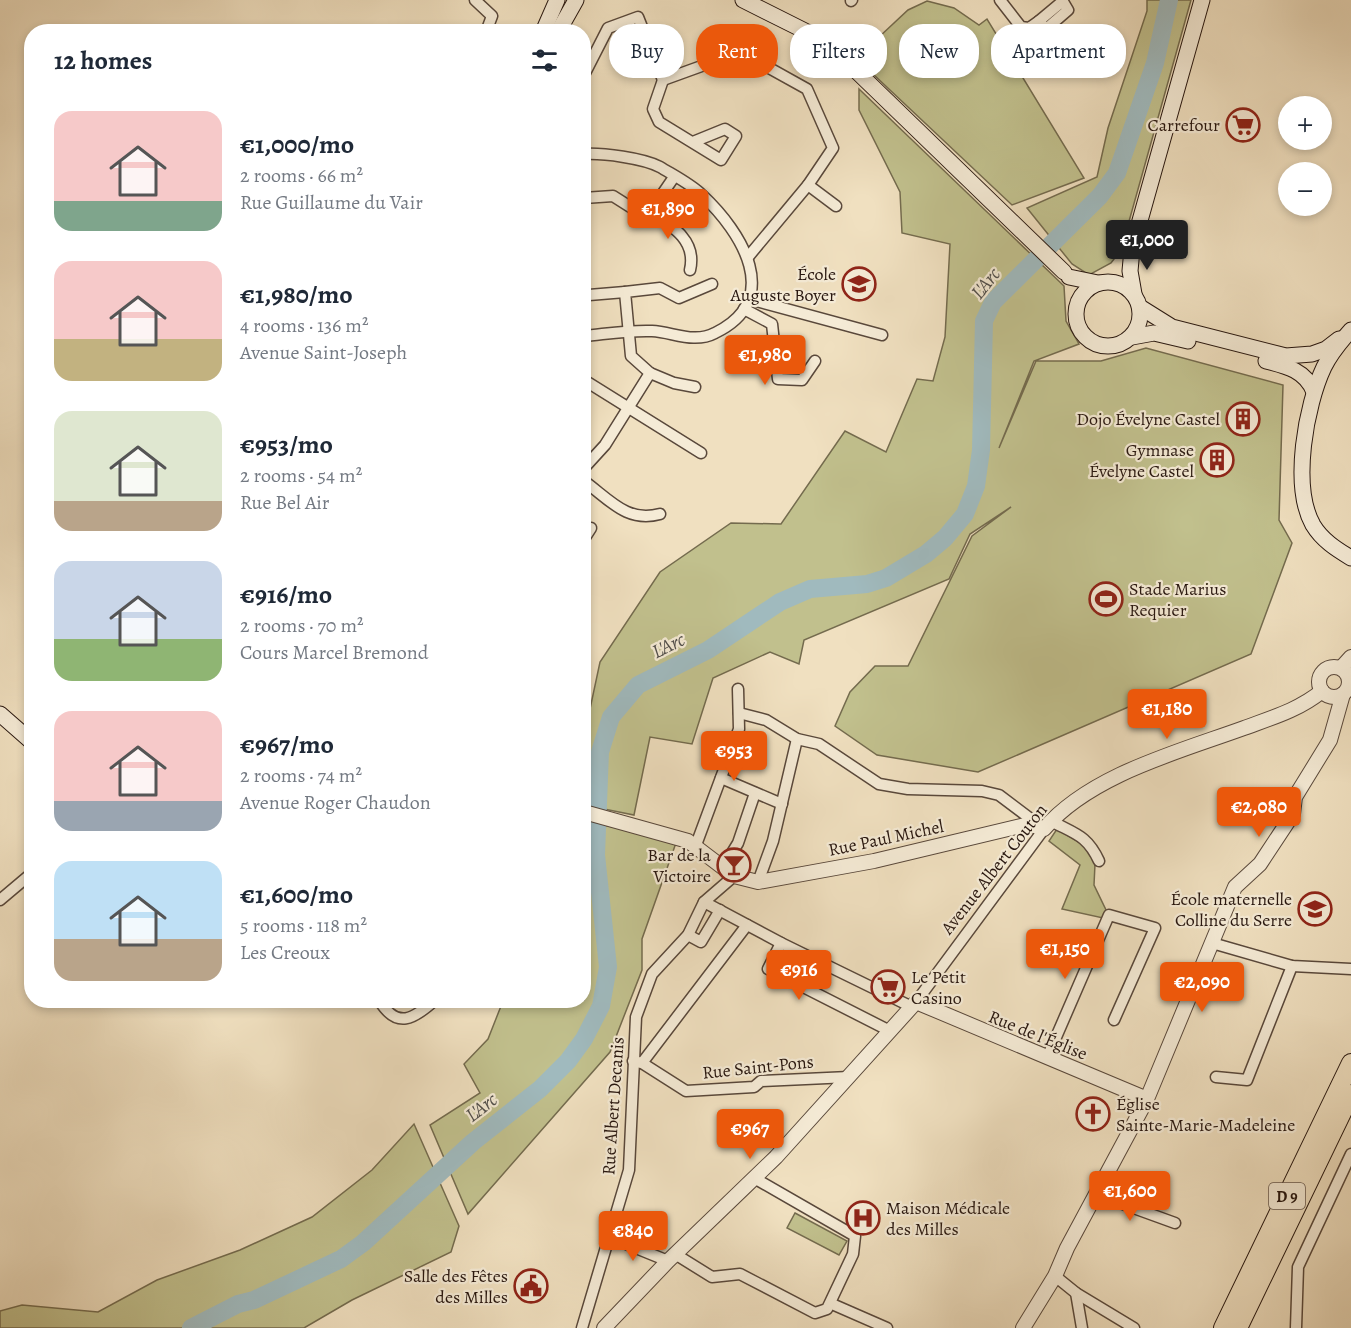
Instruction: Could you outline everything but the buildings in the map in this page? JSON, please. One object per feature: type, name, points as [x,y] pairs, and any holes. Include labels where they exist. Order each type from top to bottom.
[{"type":"highway","name":"D 9","points":[[1223,1328],[1351,1063]]},
{"type":"highway","name":"D 9","points":[[1238,1328],[1351,1094]]},
{"type":"main road","points":[[546,24],[557,0]]},
{"type":"main road","points":[[562,24],[576,0]]},
{"type":"main road","points":[[743,0],[807,33],[844,60],[1067,274],[1079,302]]},
{"type":"main road","points":[[1132,337],[1141,318],[1130,271],[1132,249],[1202,0]]},
{"type":"main road","points":[[1132,249],[1105,282],[1086,291],[1079,302],[1077,323],[1086,338],[1093,343],[1114,346],[1132,337],[1154,333],[1280,364],[1309,379],[1314,392]]},
{"type":"main road","points":[[1067,274],[1120,284],[1172,327],[1286,356],[1312,354],[1326,349],[1351,329]]},
{"type":"main road","points":[[1351,329],[1325,365],[1314,392],[1306,432],[1303,477],[1308,512],[1322,536],[1335,549],[1351,558]]},
{"type":"main road","points":[[0,714],[24,735]]},
{"type":"street","points":[[475,0],[492,16],[489,24]]},
{"type":"street","points":[[1000,0],[1021,27],[1029,28],[1039,21],[1046,29],[1068,10],[1063,0]]},
{"type":"street","points":[[591,61],[608,28],[638,18],[663,80],[654,101],[654,114],[659,122],[693,142]]},
{"type":"street","points":[[663,80],[696,68]]},
{"type":"street","points":[[748,257],[808,184],[833,148],[807,89],[778,73]]},
{"type":"street","points":[[591,155],[621,157],[658,166],[701,194],[727,224],[748,257],[753,284],[746,304],[714,333],[698,338],[655,331],[591,335]]},
{"type":"street","points":[[591,198],[613,196],[643,215],[650,212],[674,177]]},
{"type":"street","points":[[808,184],[836,206]]},
{"type":"street","points":[[650,212],[679,231],[693,259],[690,270]]},
{"type":"street","points":[[591,295],[660,288],[679,298],[712,284]]},
{"type":"street","points":[[625,292],[631,331],[631,356],[651,373],[674,383],[695,387]]},
{"type":"street","points":[[746,304],[882,335]]},
{"type":"street","points":[[746,304],[772,324],[778,379],[802,380],[815,361]]},
{"type":"street","points":[[591,460],[605,445],[651,373]]},
{"type":"street","points":[[591,384],[701,453]]},
{"type":"street","points":[[591,486],[631,516],[644,518],[660,514]]},
{"type":"street","points":[[1332,694],[1348,687],[1347,675],[1351,657]]},
{"type":"street","points":[[1023,1328],[1055,1276],[1095,1194],[1147,1099],[1226,912],[1237,896],[1259,876],[1289,836],[1303,806],[1303,797],[1311,775],[1330,740],[1337,720],[1332,694],[1320,683],[1323,672],[1331,668],[1347,675]]},
{"type":"street","points":[[696,845],[739,729],[738,688]]},
{"type":"street","name":"Avenue Albert Couton","points":[[914,1004],[1047,825],[1095,787],[1178,752],[1332,694]]},
{"type":"street","points":[[739,713],[766,720],[797,739],[819,744],[879,784],[908,789],[982,791],[999,795],[1047,825],[1083,837],[1092,846],[1099,861]]},
{"type":"street","points":[[758,882],[773,841],[797,739]]},
{"type":"street","points":[[721,778],[782,804]]},
{"type":"street","points":[[724,866],[738,843],[755,793]]},
{"type":"street","points":[[591,814],[669,835],[696,845],[734,876],[704,902],[781,943],[914,1004],[754,1178],[671,1258],[604,1328]]},
{"type":"street","name":"Rue Paul Michel","points":[[734,876],[758,882],[874,861],[1029,824],[1047,825]]},
{"type":"street","points":[[0,900],[24,880]]},
{"type":"street","name":"Rue Albert Decanis","points":[[582,1328],[629,1170],[637,1062],[636,1017],[652,974],[688,935],[704,902]]},
{"type":"street","points":[[688,935],[701,942],[720,910]]},
{"type":"street","points":[[1047,1058],[1109,915],[1155,928],[1114,1020]]},
{"type":"street","points":[[637,1062],[747,925]]},
{"type":"street","points":[[781,943],[768,969],[890,1031]]},
{"type":"street","points":[[1212,943],[1292,966],[1351,969]]},
{"type":"street","points":[[1216,1077],[1247,1080],[1292,966]]},
{"type":"street","name":"Rue de l'Église","points":[[914,1004],[1147,1099]]},
{"type":"street","points":[[385,1008],[396,1019],[404,1019],[426,1008]]},
{"type":"street","name":"Rue Saint-Pons","points":[[637,1062],[686,1091],[754,1087],[761,1081],[849,1077]]},
{"type":"street","points":[[1296,1328],[1298,1267],[1351,1154]]},
{"type":"street","points":[[609,1237],[671,1258],[712,1277],[740,1274],[815,1313],[827,1309],[832,1304],[854,1254],[855,1236],[754,1178]]},
{"type":"street","points":[[1095,1194],[1174,1223]]},
{"type":"street","points":[[1055,1276],[1076,1293],[1134,1328]]},
{"type":"street","points":[[1076,1293],[1082,1328]]},
{"type":"street","points":[[832,1304],[887,1328]]},
{"type":"shaded area","points":[[1147,0],[1191,0],[1121,250],[1111,263],[1089,275],[1072,264],[1027,208],[1097,177],[1108,128],[1147,11]]},
{"type":"shaded area","points":[[927,1],[954,8],[978,24],[899,24],[899,78],[979,78],[979,25],[987,19],[991,26],[991,78],[1023,78],[1084,178],[1012,205],[877,78],[887,78],[887,30],[908,10]]},
{"type":"shaded area","points":[[859,89],[1064,286],[1066,321],[1079,344],[1034,361],[999,448],[1036,361],[1101,361],[1146,348],[1283,385],[1279,520],[1292,543],[1251,654],[978,772],[877,755],[835,726],[850,692],[875,666],[908,666],[972,536],[1011,507],[970,534],[949,579],[804,640],[799,664],[770,652],[713,678],[692,744],[650,737],[634,815],[591,806],[591,704],[600,662],[660,572],[731,523],[781,524],[845,431],[886,452],[917,379],[933,381],[945,337],[950,244],[902,233],[900,192],[859,110]]},
{"type":"shaded area","points":[[591,822],[677,840],[642,939],[642,970],[610,1052],[468,1214],[430,1125],[480,1093],[464,1064],[488,1039],[500,1008],[591,1008]]},
{"type":"shaded area","points":[[1057,829],[1089,848],[1095,864],[1094,885],[1107,912],[1103,918],[1062,909],[1080,865],[1049,841]]},
{"type":"shaded area","points":[[414,1124],[459,1226],[451,1252],[352,1300],[304,1328],[0,1328],[0,1311],[22,1305],[98,1312],[157,1280],[240,1250],[312,1217],[372,1170]]},
{"type":"shaded area","points":[[795,1213],[847,1241],[839,1255],[787,1228]]},
{"type":"waterway","name":"L'Arc","points":[[191,1328],[238,1304],[254,1300],[341,1259],[363,1243],[473,1142],[540,1089],[568,1061],[584,1039],[601,1006],[608,967],[596,855],[600,752],[611,717],[638,685],[708,650],[780,602],[810,589],[867,584],[886,578],[926,554],[945,538],[965,514],[976,486],[981,450],[984,321],[993,302],[1100,196],[1117,173],[1155,63],[1169,0]]},
{"type":"place","name":"Carrefour","points":[[1243,125]]},
{"type":"place","name":"École Auguste Boyer","points":[[859,284]]},
{"type":"place","name":"Dojo Évelyne Castel","points":[[1243,419]]},
{"type":"place","name":"Gymnase Évelyne Castel","points":[[1217,460]]},
{"type":"place","name":"Stade Marius Requier","points":[[1106,599]]},
{"type":"place","name":"Bar de la Victoire","points":[[734,865]]},
{"type":"place","name":"École maternelle Colline du Serre","points":[[1315,909]]},
{"type":"place","name":"Le Petit Casino","points":[[888,987]]},
{"type":"place","name":"Église Sainte-Marie-Madeleine","points":[[1093,1114]]},
{"type":"place","name":"Maison Médicale des Milles","points":[[863,1218]]},
{"type":"place","name":"Salle des Fêtes des Milles","points":[[531,1286]]}]
